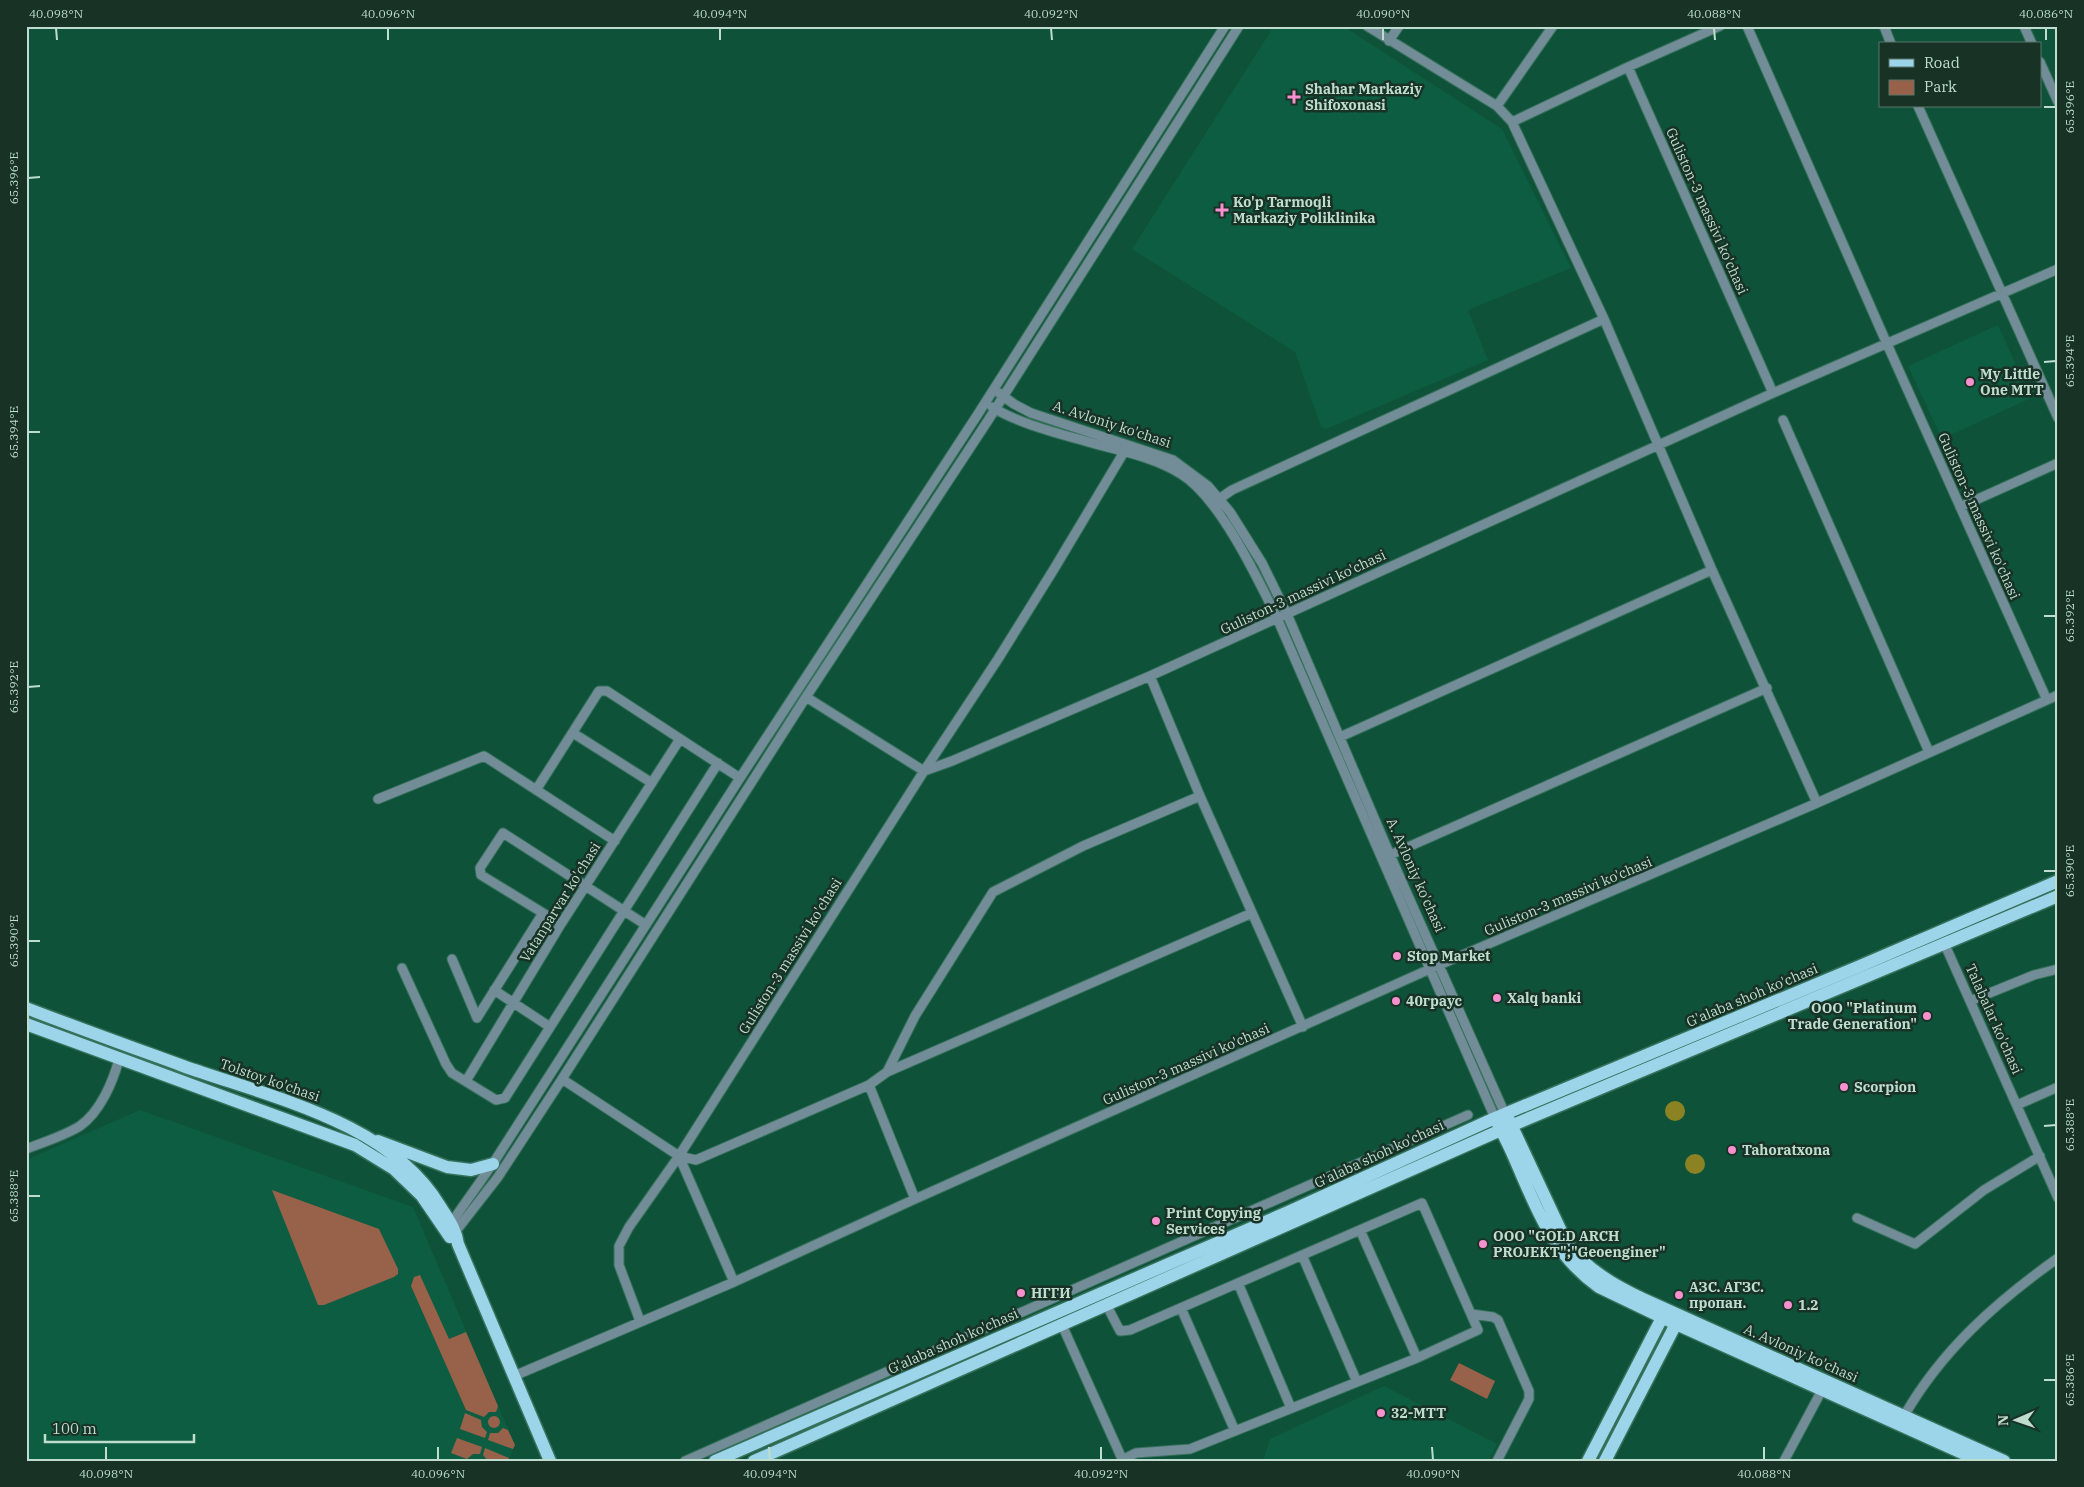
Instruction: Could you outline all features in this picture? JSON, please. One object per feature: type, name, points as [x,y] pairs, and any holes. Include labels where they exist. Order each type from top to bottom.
[{"type":"main road","name":"G'alaba shoh ko'chasi","points":[[715,1461],[1288,1212],[1500,1116],[1852,970],[2058,881]]},
{"type":"main road","name":"G'alaba shoh ko'chasi","points":[[754,1461],[1506,1128],[2058,896]]},
{"type":"main road","name":"Tolstoy ko'chasi","points":[[26,1008],[183,1066],[329,1116],[370,1139],[411,1169],[432,1192],[452,1233],[550,1461]]},
{"type":"main road","name":"Tolstoy ko'chasi","points":[[26,1024],[355,1145],[394,1169],[422,1196],[452,1233]]},
{"type":"main road","name":"A. Avloniy ko'chasi","points":[[1500,1116],[1548,1231],[1563,1254],[1576,1268],[1599,1287],[1904,1416],[2004,1461]]},
{"type":"main road","points":[[370,1139],[389,1144],[447,1167],[471,1170],[493,1164]]},
{"type":"main road","points":[[1588,1461],[1664,1314]]},
{"type":"main road","name":"A. Avloniy ko'chasi","points":[[1678,1320],[1822,1390],[1980,1461]]},
{"type":"main road","points":[[1605,1461],[1678,1320]]},
{"type":"street","points":[[452,1233],[493,1164],[740,778],[986,402],[1226,26]]},
{"type":"street","points":[[452,1233],[498,1177],[562,1079],[806,697],[995,409],[1239,26]]},
{"type":"street","points":[[1367,26],[1497,106],[1512,122],[1604,319],[1712,570],[1767,688],[1817,803]]},
{"type":"street","points":[[1389,41],[1399,26]]},
{"type":"street","points":[[1497,106],[1553,26]]},
{"type":"street","points":[[1512,122],[1720,26]]},
{"type":"street","name":"Guliston-3 massivi ko'chasi","points":[[1747,26],[2047,700]]},
{"type":"street","points":[[1884,26],[1890,42]]},
{"type":"street","points":[[2024,26],[2031,42]]},
{"type":"street","points":[[2042,66],[2058,102]]},
{"type":"street","name":"Guliston-3 massivi ko'chasi","points":[[1628,67],[1773,393]]},
{"type":"street","points":[[1919,108],[2058,418]]},
{"type":"street","name":"Guliston-3 massivi ko'chasi","points":[[924,771],[952,761],[1150,676],[1773,393],[2058,269]]},
{"type":"street","points":[[1219,499],[1232,490],[1604,319]]},
{"type":"street","name":"A. Avloniy ko'chasi","points":[[994,389],[1014,404],[1038,416],[1173,460],[1208,486],[1230,512],[1262,563],[1287,614],[1390,855],[1440,966],[1500,1116]]},
{"type":"street","name":"A. Avloniy ko'chasi","points":[[986,402],[995,409],[1068,436],[1155,461],[1182,474],[1201,492],[1222,519],[1253,568],[1277,618],[1430,969],[1500,1116]]},
{"type":"street","points":[[1783,420],[1929,752]]},
{"type":"street","name":"Guliston-3 massivi ko'chasi","points":[[640,1321],[619,1265],[619,1246],[629,1227],[679,1156],[924,771],[1009,642],[1124,452]]},
{"type":"street","points":[[1960,507],[2058,463]]},
{"type":"street","points":[[1340,737],[1712,570]]},
{"type":"street","points":[[1150,676],[1200,796],[1303,1027]]},
{"type":"street","points":[[1390,855],[1767,688]]},
{"type":"street","points":[[536,790],[599,692],[607,691],[740,778]]},
{"type":"street","name":"Guliston-3 massivi ko'chasi","points":[[514,1376],[734,1282],[1430,969],[1817,803],[2058,695]]},
{"type":"street","points":[[806,697],[924,771]]},
{"type":"street","points":[[573,733],[652,783]]},
{"type":"street","name":"Vatanparvar ko'chasi","points":[[466,1081],[561,924],[680,739]]},
{"type":"street","points":[[378,800],[484,756],[615,841]]},
{"type":"street","points":[[402,968],[446,1064],[452,1072],[496,1100],[505,1098],[718,763]]},
{"type":"street","points":[[887,1072],[915,1016],[993,892],[1083,846],[1200,796]]},
{"type":"street","points":[[561,924],[481,874],[480,868],[503,833],[624,910],[655,935]]},
{"type":"street","points":[[452,959],[477,1018],[543,913]]},
{"type":"street","points":[[562,1079],[679,1156],[696,1160],[868,1085],[887,1072],[1252,913]]},
{"type":"street","name":"Talabalar ko'chasi","points":[[1945,944],[2058,1198]]},
{"type":"street","points":[[1970,1001],[2034,975],[2058,969]]},
{"type":"street","points":[[494,990],[550,1027]]},
{"type":"street","points":[[26,1149],[80,1126],[94,1113],[116,1072],[120,1059]]},
{"type":"street","points":[[868,1085],[915,1199]]},
{"type":"street","points":[[2017,1105],[2058,1087]]},
{"type":"street","points":[[685,1461],[1468,1115]]},
{"type":"street","points":[[1414,1139],[1423,1150]]},
{"type":"street","points":[[679,1156],[734,1282]]},
{"type":"street","points":[[1858,1218],[1915,1244],[1984,1190],[2040,1156]]},
{"type":"street","points":[[1062,1325],[1122,1460],[1136,1453],[1190,1449],[1417,1358],[1478,1330],[1422,1203],[1130,1330],[1120,1331],[1107,1306]]},
{"type":"street","points":[[1360,1230],[1417,1358]]},
{"type":"street","points":[[1302,1255],[1357,1382]]},
{"type":"street","points":[[1904,1416],[1922,1386],[1955,1345],[2015,1288],[2058,1258]]},
{"type":"street","points":[[1238,1283],[1291,1408]]},
{"type":"street","points":[[1033,1307],[1040,1319]]},
{"type":"street","points":[[1181,1308],[1235,1431]]},
{"type":"street","points":[[1471,1314],[1492,1317],[1498,1320],[1529,1392],[1528,1399],[1497,1461]]},
{"type":"street","points":[[1784,1461],[1822,1390]]},
{"type":"shaded area","points":[[1274,26],[1343,26],[1502,129],[1571,268],[1468,310],[1488,360],[1326,429],[1321,427],[1295,352],[1132,249]]},
{"type":"shaded area","name":"My Little One MTT","points":[[1998,325],[2031,398],[1942,439],[1908,366]]},
{"type":"shaded area","points":[[1675,1101],[1682,1104],[1685,1111],[1682,1118],[1675,1121],[1668,1118],[1665,1111],[1668,1104]]},
{"type":"shaded area","points":[[140,1110],[413,1207],[515,1445],[508,1461],[26,1461],[26,1160]]},
{"type":"shaded area","points":[[1695,1154],[1702,1157],[1705,1164],[1702,1171],[1695,1174],[1688,1171],[1685,1164],[1688,1157]]},
{"type":"shaded area","name":"32-MTT","points":[[1384,1386],[1497,1444],[1489,1461],[1263,1461],[1270,1439]]},
{"type":"green space","points":[[272,1190],[379,1229],[398,1269],[398,1274],[324,1305],[318,1305]]},
{"type":"green space","points":[[420,1275],[449,1339],[466,1332],[498,1406],[496,1412],[489,1412],[484,1417],[466,1410],[411,1286],[414,1277]]},
{"type":"green space","points":[[1459,1363],[1495,1381],[1487,1399],[1450,1380]]},
{"type":"green space","points":[[465,1413],[481,1420],[482,1427],[487,1432],[485,1438],[460,1429]]},
{"type":"green space","points":[[492,1416],[496,1416],[500,1422],[496,1428],[492,1428],[488,1424],[488,1420]]},
{"type":"green space","points":[[503,1428],[508,1430],[515,1445],[513,1449],[488,1440],[490,1433],[498,1433]]},
{"type":"green space","points":[[457,1438],[482,1447],[480,1454],[473,1454],[467,1459],[451,1453]]},
{"type":"green space","points":[[485,1448],[509,1458],[508,1461],[488,1461],[483,1455]]},
{"type":"place","name":"Shahar Markaziy Shifoxonasi","points":[[1294,97]]},
{"type":"place","name":"Ko'p Tarmoqli Markaziy Poliklinika","points":[[1222,210]]},
{"type":"place","name":"My Little One MTT","points":[[1970,382]]},
{"type":"place","name":"Stop Market","points":[[1397,956]]},
{"type":"place","name":"Xalq banki","points":[[1497,998]]},
{"type":"place","name":"40граус","points":[[1396,1001]]},
{"type":"place","name":"OOO \"Platinum Trade Generation\"","points":[[1927,1016]]},
{"type":"place","name":"Scorpion","points":[[1844,1087]]},
{"type":"place","name":"Tahoratxona","points":[[1732,1150]]},
{"type":"place","name":"Print Copying Services","points":[[1156,1221]]},
{"type":"place","name":"ООО \"GOLD ARCH PROJEKT\";\"Geoenginer\"","points":[[1483,1244]]},
{"type":"place","name":"НГГИ","points":[[1021,1293]]},
{"type":"place","name":"АЗС. АГЗС. пропан.","points":[[1679,1295]]},
{"type":"place","name":"1.2","points":[[1788,1305]]},
{"type":"place","name":"32-MTT","points":[[1381,1413]]}]
